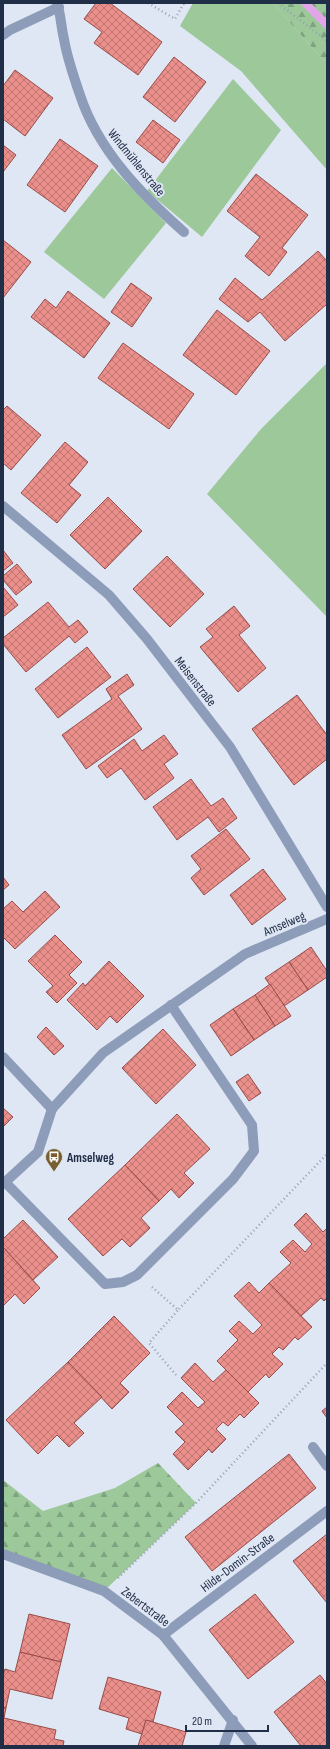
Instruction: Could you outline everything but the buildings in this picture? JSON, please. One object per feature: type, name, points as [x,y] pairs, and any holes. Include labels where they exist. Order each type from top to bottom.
[{"type":"street","name":"Windmühlenstraße","points":[[3,35],[58,5],[64,40],[80,96],[99,136],[130,178],[158,209],[184,232]]},
{"type":"street","name":"Meisenstraße","points":[[3,506],[109,595],[147,640],[230,747],[327,907]]},
{"type":"street","name":"Amselweg","points":[[171,1005],[252,1125],[254,1151],[233,1179],[137,1275],[123,1282],[105,1284],[4,1183],[38,1152],[52,1109],[103,1053],[171,1005],[245,954],[327,919]]},
{"type":"street","points":[[3,1057],[52,1109]]},
{"type":"street","points":[[313,1447],[327,1466]]},
{"type":"street","name":"Hilde-Domin-Straße","points":[[163,1634],[327,1511]]},
{"type":"street","name":"Zebertstraße","points":[[3,1554],[104,1591],[163,1634],[233,1720],[252,1746]]},
{"type":"street","points":[[224,1746],[233,1720]]},
{"type":"path","points":[[148,3],[175,18],[184,3]]},
{"type":"path","points":[[278,3],[327,40]]},
{"type":"path","points":[[176,1375],[149,1343],[178,1310],[327,1154]]},
{"type":"path","points":[[137,1275],[178,1310]]},
{"type":"path","points":[[104,1591],[196,1503],[327,1364]]},
{"type":"green space","points":[[193,3],[273,3],[321,58],[327,62],[327,170],[241,71],[180,26]]},
{"type":"green space","points":[[273,3],[327,3],[327,62],[321,58]]},
{"type":"green space","points":[[233,79],[281,130],[202,237],[147,191]]},
{"type":"green space","points":[[112,168],[166,223],[104,299],[44,252]]},
{"type":"green space","points":[[327,363],[327,617],[207,494],[261,429]]},
{"type":"green space","points":[[158,1463],[196,1503],[104,1591],[3,1554],[3,1480],[43,1511],[115,1488]]},
{"type":"waterway","points":[[305,3],[327,25]]},
{"type":"place","name":"Amselweg","points":[[54,1172]]}]
